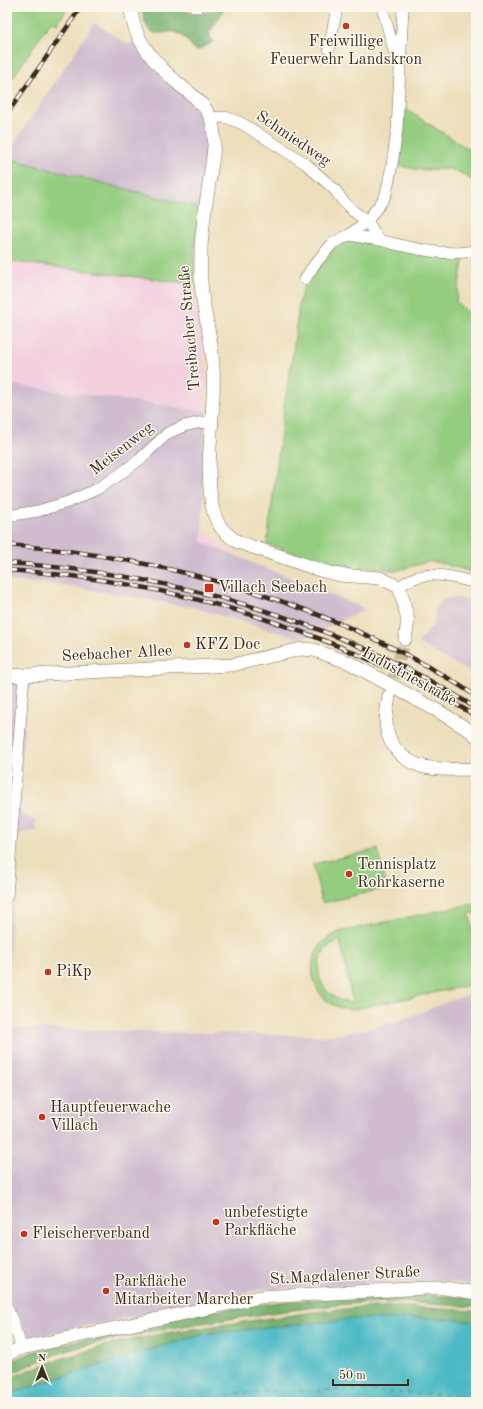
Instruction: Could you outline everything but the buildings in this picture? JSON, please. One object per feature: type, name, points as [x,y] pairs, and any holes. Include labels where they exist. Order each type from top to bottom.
[{"type":"street","name":"Treibacher Straße","points":[[131,7],[133,22],[143,45],[154,61],[205,108],[211,118],[214,132],[214,150],[201,246],[201,274],[202,294],[212,353],[213,372],[209,468],[215,517],[227,535],[238,542],[324,571],[340,575],[380,578],[399,587]]},
{"type":"street","points":[[330,49],[337,7]]},
{"type":"street","points":[[382,7],[395,54],[400,58]]},
{"type":"street","points":[[305,279],[314,265],[333,243],[349,235],[368,221],[383,200],[392,165],[397,130],[403,7]]},
{"type":"street","name":"Schmiedweg","points":[[211,118],[225,117],[241,123],[305,163],[335,190],[343,201],[368,221],[379,240]]},
{"type":"street","points":[[349,235],[412,248],[442,252],[466,253],[476,250]]},
{"type":"street","name":"Meisenweg","points":[[7,516],[44,509],[68,502],[97,489],[139,460],[168,433],[184,426],[211,422]]},
{"type":"street","points":[[405,639],[408,621],[399,587],[411,579],[422,575],[432,574],[476,583]]},
{"type":"street","name":"Seebacher Allee","points":[[7,676],[232,665],[301,649],[322,652]]},
{"type":"street","name":"Industriestraße","points":[[322,652],[350,664],[432,708],[472,732],[476,736]]},
{"type":"street","points":[[7,896],[24,675]]},
{"type":"street","points":[[389,696],[386,721],[388,736],[393,746],[402,756],[418,765],[437,768],[476,769]]},
{"type":"street","name":"St.Magdalener Straße","points":[[7,1354],[22,1348],[260,1297],[433,1288],[476,1293]]},
{"type":"street","points":[[7,1307],[22,1348]]},
{"type":"shaded area","points":[[94,23],[129,45],[132,41],[160,76],[175,88],[201,114],[207,137],[206,157],[199,208],[7,158],[7,154]]},
{"type":"shaded area","points":[[7,261],[194,284],[207,378],[205,415],[195,504],[206,533],[233,552],[228,571],[7,510]]},
{"type":"shaded area","points":[[7,384],[205,411],[202,542],[366,609],[303,639],[195,608],[56,584],[7,581]]},
{"type":"shaded area","points":[[458,598],[476,601],[476,676],[418,643],[433,625],[435,610],[444,599]]},
{"type":"shaded area","points":[[7,680],[34,684],[26,695],[19,805],[24,816],[36,820],[36,831],[24,832],[19,837],[16,844],[7,982]]},
{"type":"shaded area","points":[[476,991],[476,1286],[438,1280],[259,1290],[30,1338],[7,1298],[7,1028],[326,1036],[372,1028],[398,1021]]},
{"type":"green space","points":[[7,7],[68,7],[57,24],[51,21],[7,86]]},
{"type":"green space","points":[[142,7],[179,7],[188,12],[198,14],[208,12],[216,7],[223,11],[209,33],[213,42],[196,51],[187,40],[178,33],[156,33],[149,30],[145,23]]},
{"type":"green space","points":[[401,106],[476,154],[476,179],[472,180],[459,172],[450,169],[420,170],[395,165],[399,136],[403,135],[405,129],[402,127]]},
{"type":"green space","points":[[7,158],[199,208],[195,248],[194,284],[7,261]]},
{"type":"green space","points":[[353,240],[464,256],[456,302],[476,320],[476,573],[437,562],[426,562],[395,571],[371,567],[342,565],[320,561],[267,544],[285,400],[302,292],[306,281],[337,244]]},
{"type":"green space","name":"Tennisplatz Rohrkaserne","points":[[378,849],[387,888],[322,903],[313,864]]},
{"type":"green space","points":[[476,903],[476,914],[469,913],[476,944],[476,984],[355,1009],[337,1006],[326,1000],[320,994],[313,978],[312,969],[313,960],[321,944],[339,932]],"holes":[[[340,940],[353,1003],[340,1000],[330,994],[323,985],[319,975],[319,964],[322,954],[329,946]]]},
{"type":"green space","points":[[388,1294],[476,1298],[476,1307],[388,1302],[316,1307],[220,1320],[126,1336],[80,1347],[44,1359],[7,1376],[7,1363],[33,1352],[186,1315],[279,1302]]},
{"type":"green space","points":[[393,1306],[476,1311],[476,1322],[436,1318],[204,1334],[79,1371],[7,1395],[7,1380],[26,1371],[57,1360],[107,1345],[170,1332],[314,1312]]},
{"type":"water","points":[[436,1318],[476,1322],[476,1402],[7,1402],[7,1395],[79,1371],[204,1334],[352,1319]]},
{"type":"ferry route","points":[[210,1402],[237,1393],[343,1390],[476,1396]]},
{"type":"tunnel","points":[[389,696],[405,639]]},
{"type":"railway","points":[[7,114],[81,7]]},
{"type":"railway","points":[[7,545],[67,551],[128,561],[190,574],[251,591],[311,612],[369,636],[424,664],[476,696]]},
{"type":"railway","points":[[7,563],[68,568],[130,578],[190,590],[250,606],[310,626],[367,650],[423,677],[476,708]]},
{"type":"railway","points":[[7,570],[69,576],[130,585],[191,598],[250,614],[309,635],[366,658],[422,685],[476,716]]},
{"type":"place","name":"Freiwillige Feuerwehr Landskron","points":[[346,26]]},
{"type":"place","name":"Villach Seebach","points":[[209,588]]},
{"type":"place","name":"KFZ Doc","points":[[187,645]]},
{"type":"place","name":"Tennisplatz Rohrkaserne","points":[[349,874]]},
{"type":"place","name":"PiKp","points":[[48,972]]},
{"type":"place","name":"Hauptfeuerwache Villach","points":[[42,1117]]},
{"type":"place","name":"unbefestigte Parkfläche","points":[[216,1222]]},
{"type":"place","name":"Fleischerverband","points":[[24,1234]]},
{"type":"place","name":"Parkfläche Mitarbeiter Marcher","points":[[106,1291]]}]
